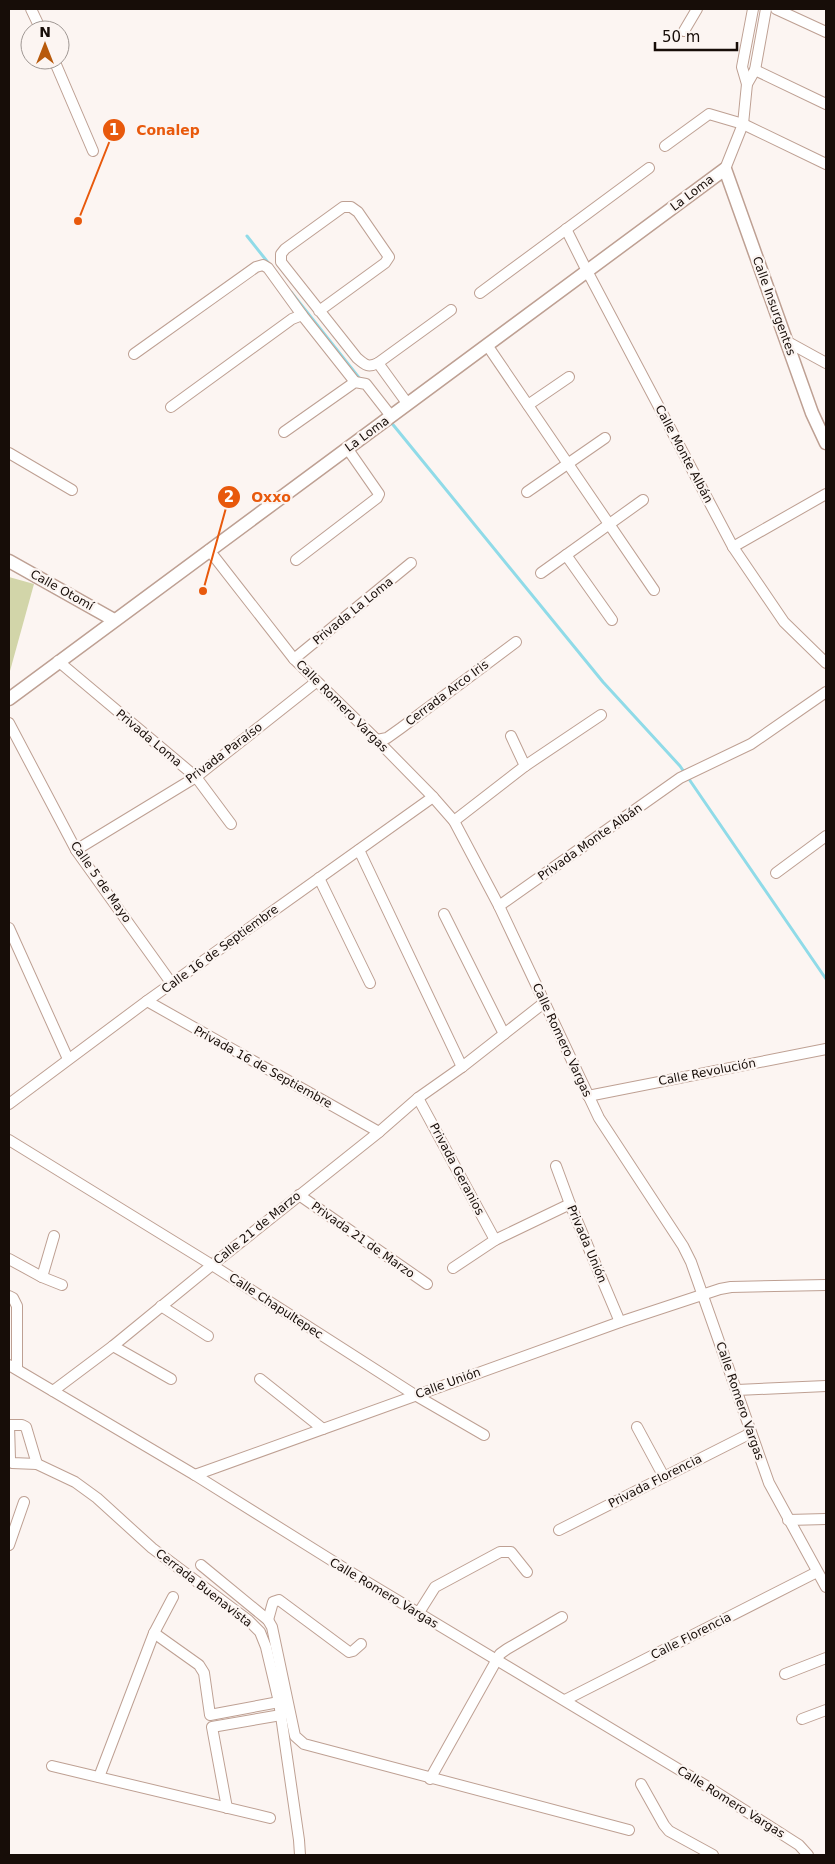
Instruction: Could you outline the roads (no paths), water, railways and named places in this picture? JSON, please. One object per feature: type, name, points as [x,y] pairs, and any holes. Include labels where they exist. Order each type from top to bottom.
[{"type":"street","points":[[684,31],[697,9]]},
{"type":"street","points":[[748,84],[742,67],[753,9]]},
{"type":"street","points":[[725,168],[743,124],[748,84],[755,70],[766,9]]},
{"type":"street","points":[[776,9],[826,32]]},
{"type":"street","points":[[58,70],[93,151]]},
{"type":"street","points":[[755,70],[826,104]]},
{"type":"street","points":[[665,146],[709,114],[743,124],[826,164]]},
{"type":"street","points":[[480,293],[649,168]]},
{"type":"street","name":"La Loma","points":[[9,699],[725,168]]},
{"type":"street","name":"Calle Insurgentes","points":[[725,168],[812,413],[826,443]]},
{"type":"street","points":[[319,311],[385,263],[389,257],[358,212],[351,207],[343,207],[285,249],[281,254],[280,262],[319,311],[357,358],[365,366],[371,367],[378,363],[451,310]]},
{"type":"street","name":"Calle Monte Albán","points":[[566,228],[733,547],[784,622],[826,663]]},
{"type":"street","points":[[134,354],[256,267],[263,265],[268,268],[355,382],[366,384],[390,416]]},
{"type":"street","points":[[171,407],[292,319],[302,315]]},
{"type":"street","points":[[786,341],[826,363]]},
{"type":"street","points":[[487,345],[654,590]]},
{"type":"street","points":[[378,363],[407,403]]},
{"type":"street","points":[[528,405],[569,377]]},
{"type":"street","points":[[284,432],[355,382]]},
{"type":"street","points":[[527,492],[605,438]]},
{"type":"street","points":[[296,560],[377,498],[379,494],[347,448]]},
{"type":"street","points":[[9,453],[72,490]]},
{"type":"street","points":[[733,547],[826,494]]},
{"type":"street","points":[[541,573],[643,500]]},
{"type":"street","name":"Calle Romero Vargas","points":[[209,550],[294,659],[377,740],[454,821],[499,906],[599,1118],[683,1246],[703,1295],[769,1483],[826,1587]]},
{"type":"street","points":[[566,555],[612,620]]},
{"type":"street","name":"Calle Otomí","points":[[9,561],[114,620]]},
{"type":"street","name":"Privada La Loma","points":[[294,659],[411,563]]},
{"type":"street","name":"Cerrada Arco Iris","points":[[377,740],[387,738],[516,642]]},
{"type":"street","name":"Privada Loma","points":[[58,661],[196,777],[231,824]]},
{"type":"street","name":"Privada Paraíso","points":[[76,850],[196,777],[316,682]]},
{"type":"street","name":"Privada Monte Albán","points":[[499,906],[680,778],[751,744],[826,692]]},
{"type":"street","points":[[454,821],[525,766],[601,715]]},
{"type":"street","name":"Calle 5 de Mayo","points":[[9,723],[76,850],[172,984]]},
{"type":"street","points":[[511,736],[525,766]]},
{"type":"street","name":"Calle 16 de Septiembre","points":[[9,1104],[147,1001],[433,797]]},
{"type":"street","points":[[776,872],[826,836]]},
{"type":"street","points":[[359,850],[462,1067]]},
{"type":"street","points":[[319,878],[370,984]]},
{"type":"street","points":[[444,914],[504,1034]]},
{"type":"street","points":[[9,928],[68,1059]]},
{"type":"street","name":"Privada 16 de Septiembre","points":[[147,1001],[379,1132]]},
{"type":"street","name":"Calle 21 de Marzo","points":[[53,1391],[113,1346],[379,1132],[418,1098],[462,1067],[545,1002]]},
{"type":"street","name":"Calle Revolución","points":[[588,1096],[826,1050]]},
{"type":"street","name":"Privada Geranios","points":[[418,1098],[495,1240]]},
{"type":"street","name":"Calle Chapultepec","points":[[9,1140],[212,1265],[415,1395],[484,1436]]},
{"type":"street","name":"Privada Unión","points":[[556,1166],[620,1322]]},
{"type":"street","name":"Privada 21 de Marzo","points":[[299,1195],[427,1284]]},
{"type":"street","points":[[453,1268],[495,1240],[570,1204]]},
{"type":"street","points":[[42,1277],[54,1236]]},
{"type":"street","points":[[9,1259],[42,1277],[62,1285]]},
{"type":"street","name":"Calle Unión","points":[[195,1475],[620,1322],[703,1295],[731,1287],[826,1285]]},
{"type":"street","points":[[9,1296],[13,1298],[17,1306],[13,1367]]},
{"type":"street","points":[[161,1306],[208,1336]]},
{"type":"street","points":[[113,1346],[171,1379]]},
{"type":"street","name":"Calle Romero Vargas","points":[[13,1367],[195,1475],[418,1614],[565,1700],[723,1797],[799,1846],[808,1855]]},
{"type":"street","points":[[260,1378],[323,1428]]},
{"type":"street","points":[[737,1390],[826,1386]]},
{"type":"street","points":[[637,1427],[664,1477]]},
{"type":"street","name":"Privada Florencia","points":[[559,1530],[751,1433]]},
{"type":"street","name":"Cerrada Buenavista","points":[[37,1464],[75,1482],[98,1498],[152,1548],[248,1620],[260,1632],[266,1647],[279,1702],[300,1855]]},
{"type":"street","points":[[9,1544],[24,1502]]},
{"type":"street","points":[[788,1520],[826,1519]]},
{"type":"street","points":[[418,1614],[435,1587],[500,1552],[511,1552],[527,1572]]},
{"type":"street","points":[[201,1565],[268,1620],[272,1626],[295,1736],[298,1741],[430,1779],[629,1830]]},
{"type":"street","name":"Calle Florencia","points":[[565,1700],[817,1572]]},
{"type":"street","points":[[99,1777],[154,1633],[173,1597]]},
{"type":"street","points":[[268,1620],[273,1602],[280,1600],[348,1652],[353,1651],[361,1644]]},
{"type":"street","points":[[430,1779],[500,1654],[562,1617]]},
{"type":"street","points":[[154,1633],[199,1665],[204,1673],[210,1715],[279,1702]]},
{"type":"street","points":[[785,1674],[826,1658]]},
{"type":"street","points":[[802,1719],[826,1710]]},
{"type":"street","points":[[227,1808],[212,1727],[281,1715]]},
{"type":"street","points":[[285,1743],[298,1741]]},
{"type":"street","points":[[52,1766],[270,1818]]},
{"type":"street","points":[[640,1784],[669,1831],[714,1855]]},
{"type":"waterway","points":[[247,236],[270,265]]},
{"type":"waterway","points":[[291,292],[360,379]]},
{"type":"waterway","points":[[390,421],[603,682],[680,766],[826,979]]},
{"type":"place","name":"Conalep","points":[[78,221]]},
{"type":"place","name":"Oxxo","points":[[203,591]]}]
